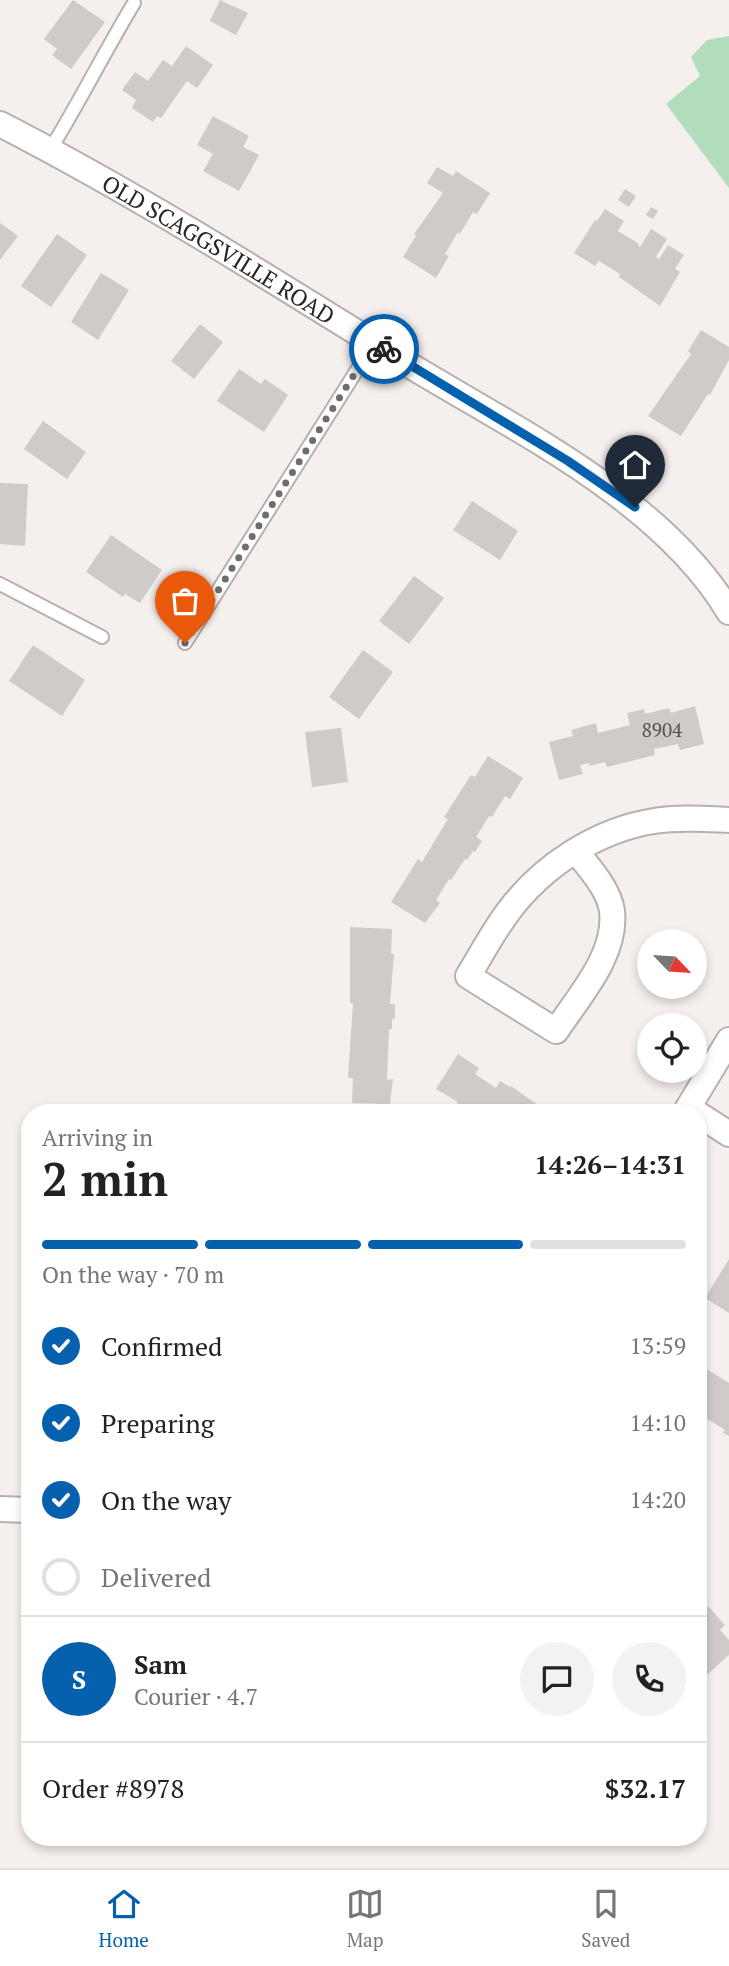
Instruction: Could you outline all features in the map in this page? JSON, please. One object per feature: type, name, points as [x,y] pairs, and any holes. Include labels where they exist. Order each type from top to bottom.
[{"type":"street","name":"OLD SCAGGSVILLE ROAD","points":[[0,124],[203,237],[568,461],[635,507],[688,556],[729,612]]},
{"type":"street","points":[[576,851],[600,882],[612,909],[611,938],[600,964],[556,1031],[468,976],[515,903],[537,878],[576,851],[615,831],[655,820],[729,820]]},
{"type":"street","points":[[696,1104],[729,1040]]},
{"type":"street","points":[[707,1121],[729,1134]]},
{"type":"street","points":[[0,1509],[21,1510]]},
{"type":"lane","points":[[50,150],[87,90],[103,54],[134,3]]},
{"type":"lane","points":[[185,643],[374,343]]},
{"type":"lane","points":[[0,584],[102,638]]},
{"type":"green space","points":[[729,36],[729,188],[666,104],[700,76],[691,57],[707,40]]},
{"type":"building","points":[[73,0],[105,22],[71,69],[52,55],[57,49],[44,39]]},
{"type":"building","points":[[220,0],[248,13],[236,35],[210,21]]},
{"type":"building","points":[[186,46],[213,65],[197,88],[187,81],[161,118],[157,116],[153,122],[132,108],[136,100],[122,90],[135,72],[148,81],[163,60],[172,66]]},
{"type":"building","points":[[213,116],[249,136],[243,147],[259,155],[239,191],[203,171],[213,154],[197,145]]},
{"type":"building","points":[[437,167],[453,176],[456,171],[490,193],[477,214],[473,212],[460,234],[458,232],[445,254],[449,256],[436,278],[403,257],[416,236],[414,234],[443,193],[427,183]]},
{"type":"building","points":[[625,189],[636,196],[629,207],[618,200]]},
{"type":"building","points":[[651,207],[658,211],[653,219],[646,215]]},
{"type":"building","points":[[605,209],[624,221],[618,231],[640,247],[651,229],[667,239],[656,257],[659,259],[668,245],[684,255],[675,269],[680,272],[660,306],[599,261],[595,266],[574,253]]},
{"type":"building","points":[[0,223],[18,236],[0,260]]},
{"type":"building","points":[[57,234],[87,255],[51,307],[21,286]]},
{"type":"building","points":[[101,273],[129,290],[98,340],[71,322]]},
{"type":"building","points":[[200,324],[223,342],[194,379],[171,361]]},
{"type":"building","points":[[701,330],[729,347],[729,360],[710,395],[708,394],[681,436],[648,416],[691,354],[688,351]]},
{"type":"building","points":[[239,369],[261,384],[265,379],[288,395],[264,432],[217,401]]},
{"type":"building","points":[[43,421],[86,452],[67,479],[24,449]]},
{"type":"building","points":[[0,483],[28,484],[25,546],[0,544]]},
{"type":"building","points":[[472,501],[518,531],[500,560],[453,530]]},
{"type":"building","points":[[111,535],[162,570],[140,603],[125,594],[123,597],[86,572]]},
{"type":"building","points":[[414,576],[444,598],[409,644],[379,621]]},
{"type":"building","points":[[33,645],[85,680],[62,716],[9,681]]},
{"type":"building","points":[[363,650],[393,672],[359,719],[329,697]]},
{"type":"building","points":[[695,706],[704,744],[680,750],[678,744],[654,749],[655,755],[607,767],[605,762],[580,765],[583,774],[559,780],[549,742],[573,736],[571,730],[596,723],[598,733],[630,725],[627,713],[644,709],[645,714],[669,708],[671,713]]},
{"type":"building","points":[[341,728],[348,782],[312,787],[305,732]]},
{"type":"building","points":[[488,756],[523,778],[510,799],[505,796],[492,817],[489,816],[476,837],[482,841],[475,852],[465,859],[451,880],[449,879],[436,900],[440,903],[425,923],[391,902],[418,859],[422,862],[448,819],[444,817],[471,775],[475,777]]},
{"type":"building","points":[[350,927],[392,929],[391,954],[394,954],[390,1004],[395,1004],[395,1018],[392,1019],[392,1029],[389,1029],[387,1080],[393,1079],[390,1104],[352,1103],[353,1078],[348,1078],[353,1003],[350,1003]]},
{"type":"building","points":[[458,1054],[479,1068],[475,1074],[496,1088],[500,1081],[536,1104],[457,1104],[458,1102],[436,1089]]},
{"type":"building","points":[[729,1259],[729,1313],[707,1299],[707,1295]]},
{"type":"building","points":[[707,1369],[729,1383],[729,1436],[723,1433],[725,1430],[707,1419]]},
{"type":"building","points":[[708,1606],[725,1625],[720,1630],[729,1640],[729,1655],[707,1675]]},
{"type":"way so far","points":[[185,643],[374,343],[384,349]]},
{"type":"route","points":[[384,349],[568,461],[635,507]]}]
